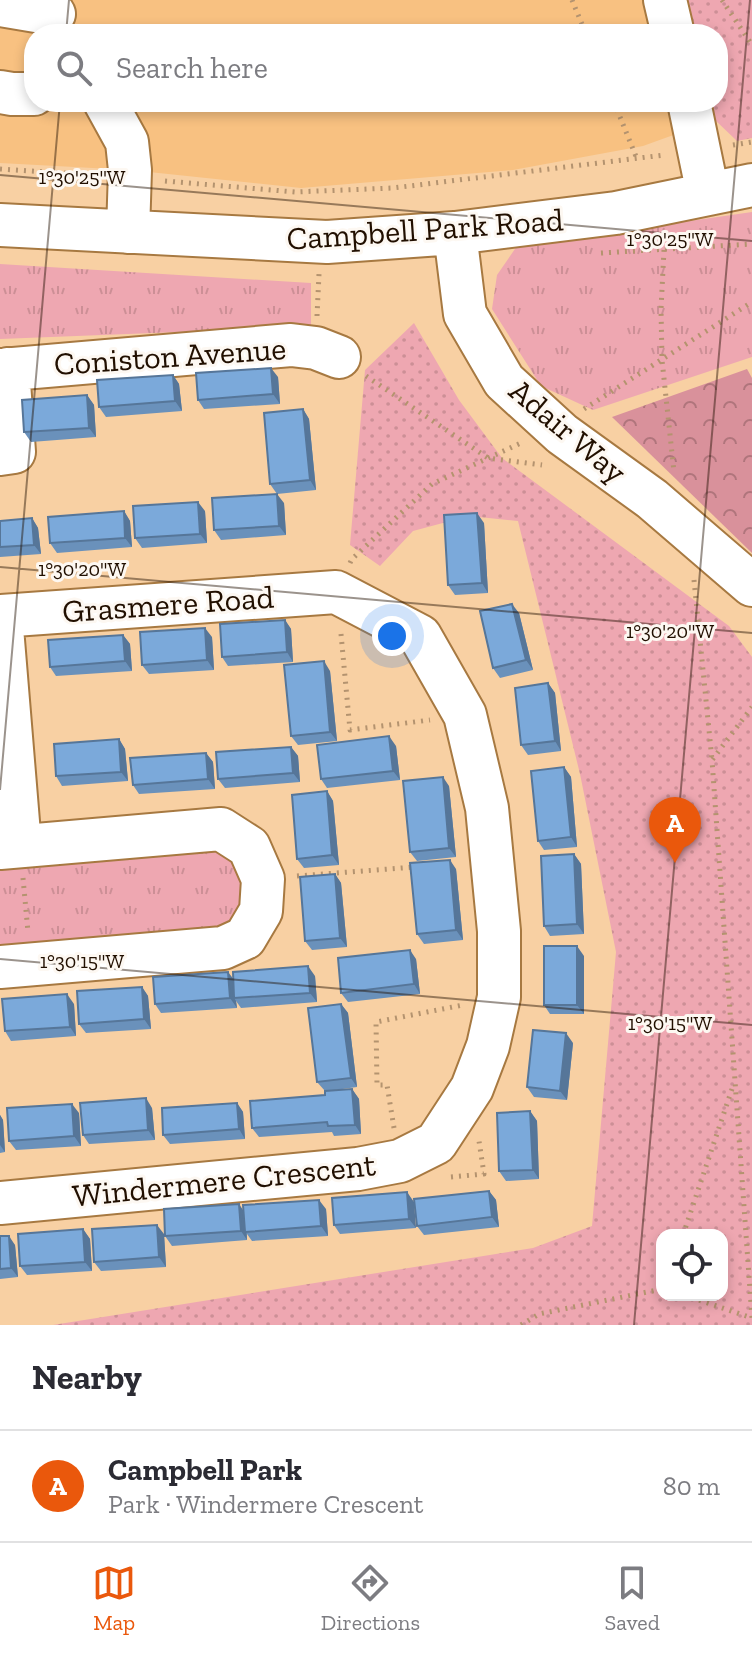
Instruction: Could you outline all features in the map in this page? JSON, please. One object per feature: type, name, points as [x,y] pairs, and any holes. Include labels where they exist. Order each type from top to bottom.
[{"type":"street","points":[[665,0],[671,24]]},
{"type":"street","points":[[0,5],[55,16]]},
{"type":"street","points":[[0,92],[24,94]]},
{"type":"street","points":[[110,112],[127,142],[128,232]]},
{"type":"street","points":[[691,112],[708,194]]},
{"type":"street","name":"Campbell Park Road","points":[[0,225],[327,242],[455,233],[616,213],[752,185]]},
{"type":"street","name":"Adair Way","points":[[455,233],[465,314],[504,381],[550,447],[652,499],[752,585]]},
{"type":"street","name":"Coniston Avenue","points":[[4,369],[291,345],[316,348],[339,357]]},
{"type":"street","points":[[0,454],[14,452],[4,369]]},
{"type":"street","name":"Grasmere Road","points":[[1,616],[336,592]]},
{"type":"street","name":"Windermere Crescent","points":[[0,1203],[358,1169],[400,1161],[436,1143],[472,1088],[488,1046],[499,997],[499,931],[487,808],[465,715],[420,636],[336,592]]},
{"type":"street","points":[[1,616],[10,847],[221,829],[249,847],[263,879],[261,911],[245,938],[223,948],[15,966]]},
{"type":"path","points":[[572,0],[582,24]]},
{"type":"path","points":[[722,0],[752,45]]},
{"type":"path","points":[[618,112],[637,159]]},
{"type":"path","points":[[0,169],[295,192],[393,188],[752,142]]},
{"type":"path","points":[[664,250],[662,360],[680,522]]},
{"type":"path","points":[[465,715],[350,730],[336,592],[352,559],[432,484],[488,458],[550,447],[662,360],[752,302]]},
{"type":"path","points":[[339,357],[488,458],[550,447]]},
{"type":"path","points":[[693,572],[712,760],[752,1318],[702,1301]]},
{"type":"path","points":[[712,760],[752,707]]},
{"type":"path","points":[[10,847],[15,966]]},
{"type":"path","points":[[263,879],[415,867]]},
{"type":"path","points":[[400,1161],[387,1085],[377,1085],[376,1022],[499,997]]},
{"type":"path","points":[[685,1229],[735,1081]]},
{"type":"path","points":[[521,1325],[539,1314],[656,1290]]},
{"type":"shaded area","points":[[0,0],[681,0],[688,24],[24,24],[24,112],[713,112],[715,120],[643,146],[513,170],[301,188],[130,170],[0,163]]},
{"type":"green space","points":[[681,0],[752,0],[752,138],[737,141],[715,120],[713,112],[728,112],[728,24],[688,24]]},
{"type":"green space","points":[[752,212],[752,357],[593,410],[541,386],[492,309],[497,275],[517,246]]},
{"type":"green space","points":[[0,264],[311,283],[311,327],[0,339]]},
{"type":"green space","points":[[414,323],[459,400],[502,458],[729,626],[752,657],[752,1325],[53,1325],[533,1248],[592,1226],[616,952],[580,774],[518,521],[469,516],[413,531],[380,566],[350,545],[365,370]]},
{"type":"green space","points":[[747,369],[752,378],[752,553],[612,417]]},
{"type":"green space","points":[[203,849],[230,859],[245,879],[246,895],[242,910],[224,927],[209,934],[0,951],[0,869]]},
{"type":"building","points":[[271,368],[273,394],[198,400],[196,373]]},
{"type":"building","points":[[173,375],[175,401],[99,407],[97,380]]},
{"type":"building","points":[[87,395],[89,428],[24,432],[22,400]]},
{"type":"building","points":[[303,409],[310,480],[270,484],[264,413]]},
{"type":"building","points":[[277,494],[279,526],[214,530],[212,498]]},
{"type":"building","points":[[198,502],[200,534],[135,538],[133,506]]},
{"type":"building","points":[[124,511],[125,538],[50,543],[48,517]]},
{"type":"building","points":[[477,513],[482,583],[448,585],[444,515]]},
{"type":"building","points":[[32,518],[34,545],[0,547],[0,521]]},
{"type":"building","points":[[512,604],[526,660],[493,668],[480,611]]},
{"type":"building","points":[[285,620],[287,652],[222,657],[220,624]]},
{"type":"building","points":[[205,628],[207,660],[142,665],[140,632]]},
{"type":"building","points":[[123,635],[125,661],[50,667],[48,640]]},
{"type":"building","points":[[324,661],[330,732],[291,736],[284,665]]},
{"type":"building","points":[[548,683],[555,741],[521,745],[515,688]]},
{"type":"building","points":[[389,736],[393,771],[321,779],[317,745]]},
{"type":"building","points":[[119,739],[121,772],[56,776],[54,744]]},
{"type":"building","points":[[291,747],[293,773],[218,779],[216,752]]},
{"type":"building","points":[[206,753],[208,779],[133,785],[130,758]]},
{"type":"building","points":[[564,767],[571,837],[538,841],[531,771]]},
{"type":"building","points":[[443,777],[449,848],[410,852],[403,781]]},
{"type":"building","points":[[327,791],[332,855],[297,859],[292,795]]},
{"type":"building","points":[[574,854],[577,924],[544,926],[541,856]]},
{"type":"building","points":[[450,860],[456,930],[417,934],[410,863]]},
{"type":"building","points":[[335,874],[340,938],[305,941],[300,877]]},
{"type":"building","points":[[544,946],[577,946],[577,1005],[544,1005]]},
{"type":"building","points":[[410,950],[414,984],[341,993],[338,958]]},
{"type":"building","points":[[308,966],[310,993],[234,998],[233,972]]},
{"type":"building","points":[[228,972],[230,998],[155,1004],[153,977]]},
{"type":"building","points":[[142,987],[144,1019],[79,1024],[77,991]]},
{"type":"building","points":[[67,994],[70,1027],[5,1031],[2,999]]},
{"type":"building","points":[[341,1004],[351,1078],[317,1082],[308,1008]]},
{"type":"building","points":[[533,1030],[566,1033],[560,1091],[527,1087]]},
{"type":"building","points":[[352,1089],[355,1125],[328,1126],[327,1122],[252,1128],[250,1101],[325,1095],[325,1091]]},
{"type":"building","points":[[146,1098],[148,1130],[83,1135],[80,1103]]},
{"type":"building","points":[[237,1103],[239,1129],[163,1135],[162,1108]]},
{"type":"building","points":[[72,1104],[74,1136],[9,1141],[7,1108]]},
{"type":"building","points":[[530,1111],[533,1170],[499,1171],[497,1113]]},
{"type":"building","points":[[489,1191],[492,1217],[417,1226],[414,1199]]},
{"type":"building","points":[[407,1192],[409,1219],[334,1225],[332,1198]]},
{"type":"building","points":[[319,1200],[321,1226],[245,1232],[243,1205]]},
{"type":"building","points":[[239,1204],[241,1231],[165,1236],[164,1209]]},
{"type":"building","points":[[157,1225],[159,1257],[94,1262],[92,1229]]},
{"type":"building","points":[[83,1229],[85,1262],[20,1266],[18,1234]]},
{"type":"building","points":[[0,1236],[9,1236],[11,1268],[0,1269]]},
{"type":"place","name":"Campbell Park","points":[[675,863]]}]
